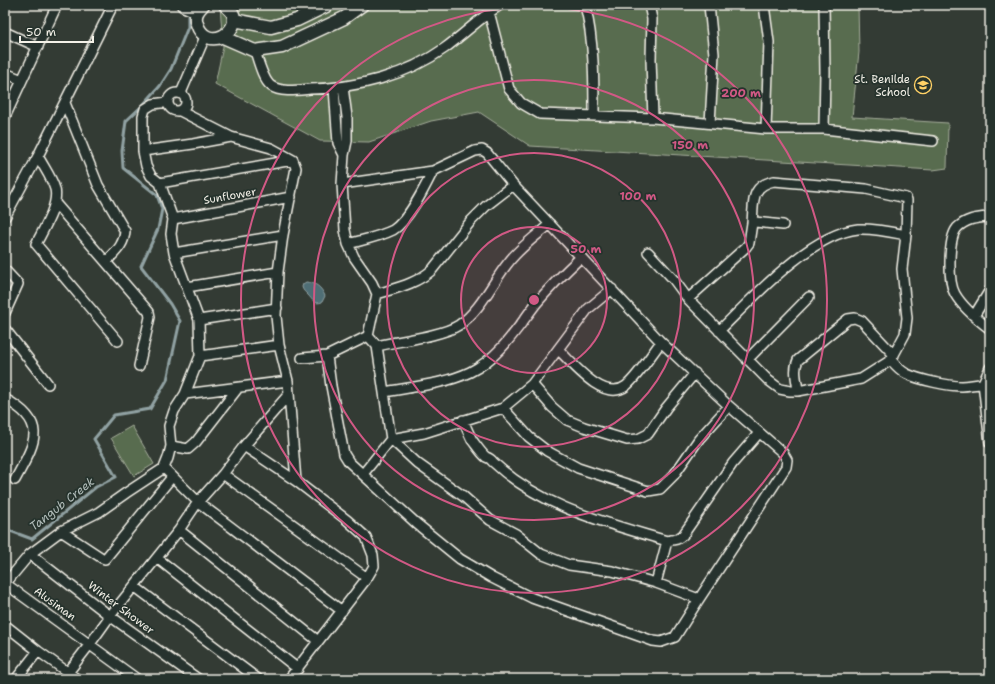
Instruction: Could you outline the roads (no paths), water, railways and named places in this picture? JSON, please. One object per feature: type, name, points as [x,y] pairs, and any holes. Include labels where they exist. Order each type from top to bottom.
[{"type":"street","points":[[6,114],[57,5]]},
{"type":"street","points":[[5,218],[65,103],[113,5]]},
{"type":"street","points":[[182,5],[200,8],[195,21],[199,31],[205,37],[215,39],[222,37],[230,31],[234,20],[232,12],[226,5]]},
{"type":"street","points":[[234,20],[271,27],[297,20],[328,5]]},
{"type":"street","points":[[222,37],[255,51],[282,47],[344,18],[362,5]]},
{"type":"street","points":[[255,51],[266,78],[271,86],[279,90],[339,88],[372,81],[412,68],[444,48],[500,5]]},
{"type":"street","points":[[585,5],[590,26],[594,76],[594,116]]},
{"type":"street","points":[[649,5],[652,19],[651,59],[653,118]]},
{"type":"street","points":[[709,5],[714,54],[710,123]]},
{"type":"street","points":[[764,5],[769,42],[766,129]]},
{"type":"street","points":[[824,5],[824,129]]},
{"type":"street","points":[[489,12],[509,89],[521,103],[540,114],[653,118],[766,129],[824,129],[933,141]]},
{"type":"street","points":[[5,32],[38,47]]},
{"type":"street","points":[[181,93],[205,37]]},
{"type":"street","points":[[5,73],[22,80]]},
{"type":"street","points":[[339,88],[347,125],[347,141],[344,155],[342,184],[345,230],[348,244],[372,283],[376,294],[368,336]]},
{"type":"street","points":[[180,111],[186,105],[186,98],[181,93],[176,93],[170,96],[168,102],[174,110],[180,111],[231,137],[271,148],[293,160],[296,168],[283,235],[278,272],[276,308],[276,328],[288,381],[296,481]]},
{"type":"street","points":[[5,584],[30,554],[61,531],[99,512],[126,492],[164,468],[171,446],[169,426],[174,411],[184,394],[200,356],[199,320],[174,252],[171,234],[173,218],[160,183],[151,176],[146,166],[143,151],[143,116],[146,109],[153,104],[168,102]]},
{"type":"street","points":[[65,103],[98,185],[125,231],[121,247],[106,262]]},
{"type":"street","points":[[143,151],[231,137]]},
{"type":"street","points":[[327,356],[330,386],[340,441],[344,454],[349,462],[417,524],[460,558],[492,578],[532,598],[653,642],[661,642],[675,637],[786,467],[787,460],[783,453],[729,406],[661,342],[513,185],[488,153],[482,150],[475,151],[432,170],[342,184]]},
{"type":"street","points":[[38,156],[55,188],[55,203],[36,244],[118,341]]},
{"type":"street","points":[[160,183],[293,160]]},
{"type":"street","points":[[348,244],[376,236],[393,229],[402,221],[422,193],[432,170]]},
{"type":"street","points":[[648,252],[674,280],[688,299],[747,360],[780,389],[798,391],[861,379],[892,357],[905,334],[907,318],[902,269],[906,235],[907,200],[906,198],[866,189],[808,183],[774,181],[766,183],[760,186],[757,190],[754,202],[750,240],[746,247],[688,299]]},
{"type":"street","points":[[376,294],[416,281],[425,276],[432,270],[471,221],[486,206],[513,185]]},
{"type":"street","name":"Sunflower","points":[[173,218],[291,197]]},
{"type":"street","points":[[55,203],[146,307],[150,317],[139,366]]},
{"type":"street","points":[[990,218],[971,218],[958,228],[955,232],[949,264],[950,279],[955,294],[974,316],[990,329]]},
{"type":"street","points":[[752,223],[783,225]]},
{"type":"street","points":[[377,346],[446,332],[458,326],[469,317],[480,304],[508,263],[520,250],[550,224]]},
{"type":"street","points":[[719,331],[785,268],[826,239],[858,229],[877,230],[906,235]]},
{"type":"street","points":[[174,252],[283,235]]},
{"type":"street","points":[[384,392],[451,380],[470,372],[489,360],[508,343],[553,284],[581,257]]},
{"type":"street","points":[[5,270],[18,284],[5,313]]},
{"type":"street","points":[[187,287],[278,272]]},
{"type":"street","points":[[363,474],[391,439],[424,433],[503,408],[532,384],[588,309],[612,289]]},
{"type":"street","points":[[974,316],[990,290]]},
{"type":"street","points":[[747,360],[809,297]]},
{"type":"street","points":[[199,320],[276,308]]},
{"type":"street","points":[[798,391],[795,371],[798,360],[848,319],[855,318],[862,320],[900,369],[908,374],[926,380],[962,386],[987,384]]},
{"type":"street","points":[[5,329],[48,384]]},
{"type":"street","points":[[368,336],[377,346],[391,439],[418,464],[463,496],[490,520],[516,534],[541,554],[569,565],[612,571],[656,583],[699,599]]},
{"type":"street","points":[[302,358],[327,356],[368,336]]},
{"type":"street","points":[[558,349],[594,383],[603,388],[613,390],[625,387],[661,342]]},
{"type":"street","points":[[200,356],[279,345]]},
{"type":"street","points":[[990,368],[987,384],[990,443]]},
{"type":"street","points":[[532,384],[552,407],[567,420],[584,427],[627,440],[638,440],[648,434],[666,408],[695,373]]},
{"type":"street","points":[[184,394],[288,381]]},
{"type":"street","points":[[171,446],[188,448],[196,442],[238,388]]},
{"type":"street","points":[[66,676],[110,616],[179,530],[198,502],[289,394]]},
{"type":"street","points":[[5,399],[16,405],[28,416],[34,428],[34,439],[16,480]]},
{"type":"street","points":[[503,408],[529,437],[547,451],[578,468],[648,491],[660,490],[674,475],[699,439],[729,406]]},
{"type":"street","points":[[463,420],[472,440],[486,456],[524,487],[559,506],[667,541],[676,539],[683,535],[733,463],[759,433]]},
{"type":"street","points":[[244,446],[296,481],[347,520],[366,537],[373,555],[374,566],[368,578],[289,679]]},
{"type":"street","points":[[164,468],[198,502],[342,611]]},
{"type":"street","points":[[223,474],[368,578]]},
{"type":"street","points":[[61,531],[102,558],[106,559],[172,477]]},
{"type":"street","points":[[179,530],[318,641]]},
{"type":"street","points":[[656,583],[667,541]]},
{"type":"street","name":"Winter Shower","points":[[30,554],[110,616],[198,679]]},
{"type":"street","points":[[157,558],[298,669]]},
{"type":"street","name":"Alusiman","points":[[5,584],[137,679]]},
{"type":"street","points":[[134,586],[258,679]]},
{"type":"street","points":[[7,630],[38,651],[66,676],[78,679]]},
{"type":"street","points":[[16,679],[38,651]]},
{"type":"water","points":[[306,282],[315,284],[322,290],[325,296],[322,302],[314,302],[304,290],[302,287]]},
{"type":"waterway","name":"Tangub Creek","points":[[5,529],[32,539],[96,487],[116,477],[94,439],[114,415],[150,409],[167,380],[180,321],[170,304],[141,266],[158,229],[162,209],[157,195],[123,168],[122,151],[126,121],[160,86],[171,69],[188,27],[188,16]]},
{"type":"place","name":"St. Benilde School","points":[[923,85]]}]
